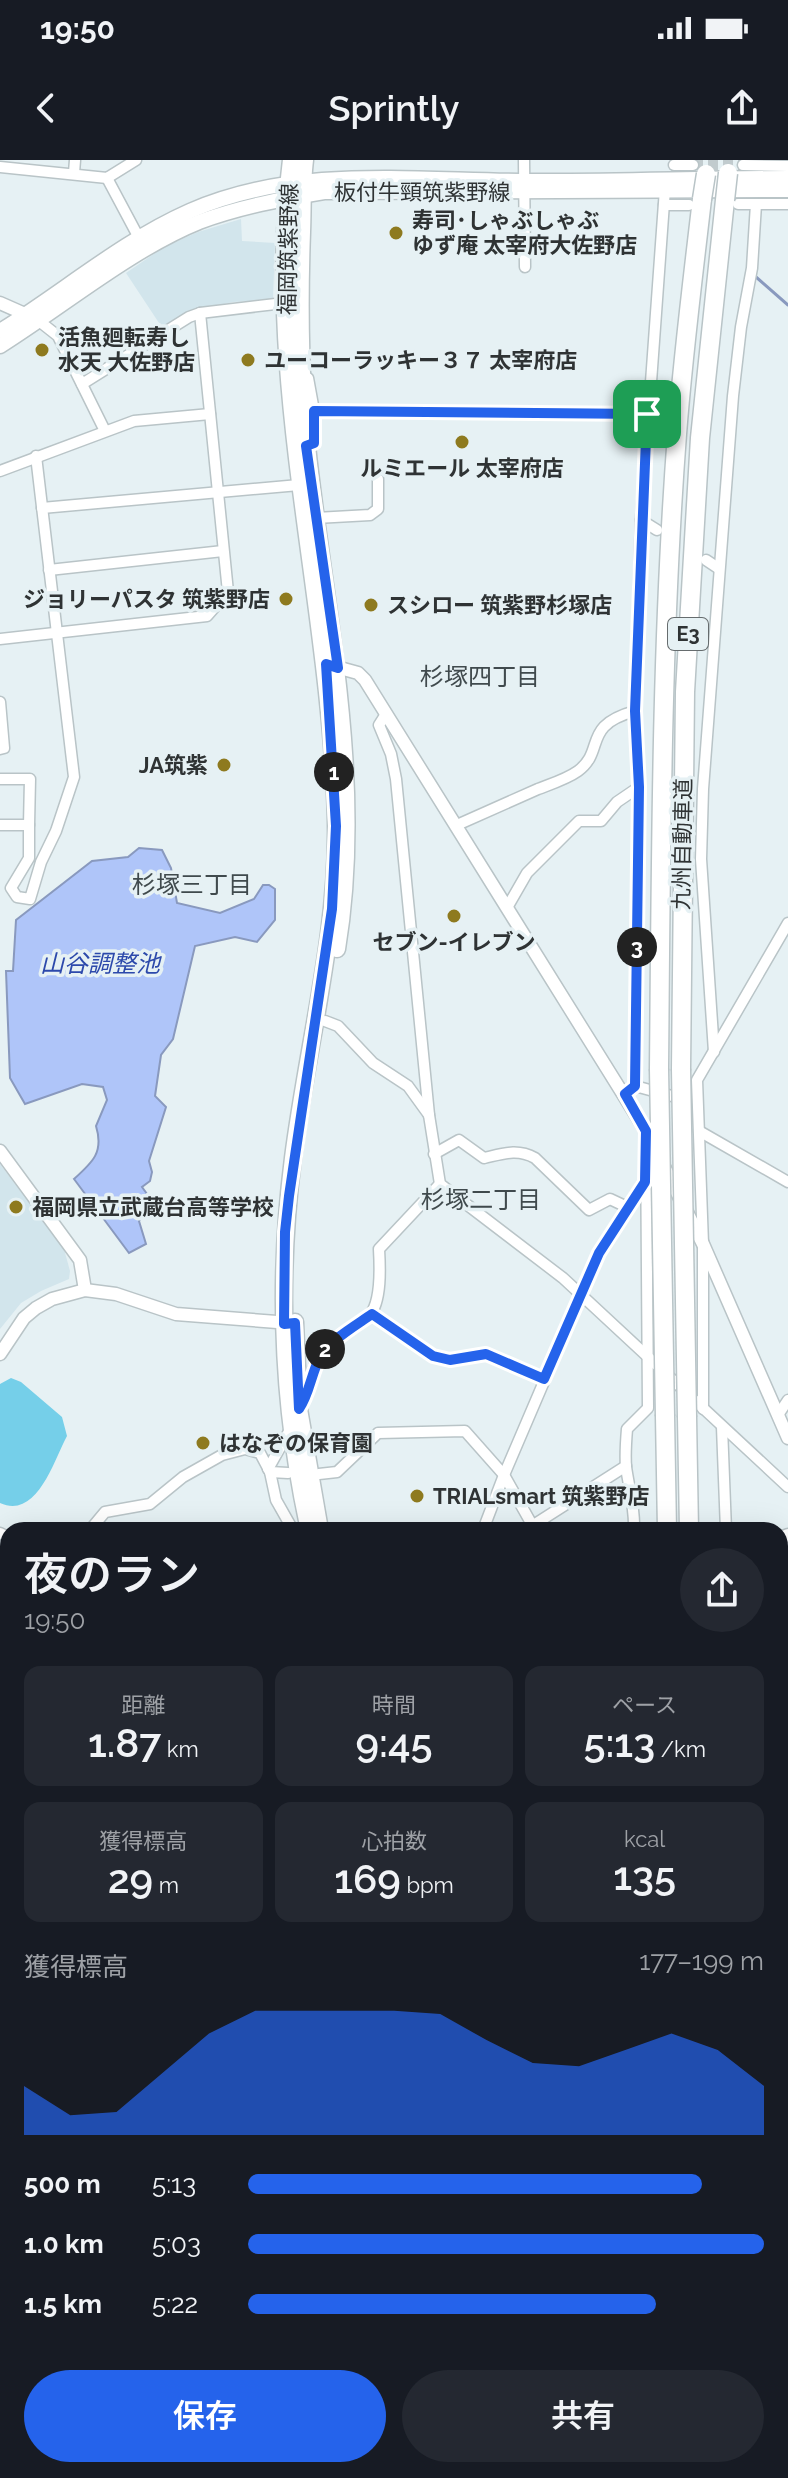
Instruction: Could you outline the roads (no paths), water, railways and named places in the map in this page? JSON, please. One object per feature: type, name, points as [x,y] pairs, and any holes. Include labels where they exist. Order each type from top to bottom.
[{"type":"highway","name":"九州自動車道","points":[[667,1522],[659,1069],[664,690],[678,419],[696,202],[702,166]]},
{"type":"highway","name":"九州自動車道","points":[[689,1522],[695,1413],[681,1069],[685,692],[700,438],[734,166]]},
{"type":"main road","name":"福岡筑紫野線","points":[[291,160],[295,189],[306,446],[348,826],[344,910],[299,1196],[289,1323],[299,1409],[319,1522]]},
{"type":"main road","name":"福岡筑紫野線","points":[[305,160],[295,189],[284,303],[299,485],[332,666],[336,826],[332,909],[285,1232],[291,1428],[307,1522]]},
{"type":"main road","name":"板付牛頸筑紫野線","points":[[672,173],[788,190]]},
{"type":"main road","name":"板付牛頸筑紫野線","points":[[0,346],[139,238],[190,211],[236,195],[295,189],[324,192],[522,186],[672,173],[788,178]]},
{"type":"main road","name":"板付牛頸筑紫野線","points":[[0,331],[33,318],[164,239],[199,222],[295,189]]},
{"type":"street","points":[[74,173],[75,160]]},
{"type":"street","points":[[0,167],[107,178],[136,160]]},
{"type":"street","points":[[524,160],[525,267]]},
{"type":"street","points":[[734,166],[763,163],[788,166]]},
{"type":"street","points":[[630,1090],[639,787],[635,711],[647,414],[664,205],[672,173],[702,166]]},
{"type":"street","points":[[107,178],[139,238]]},
{"type":"street","points":[[664,205],[696,202]]},
{"type":"street","points":[[731,202],[788,204]]},
{"type":"street","points":[[714,1052],[701,859],[703,789],[733,396],[752,268],[756,204]]},
{"type":"street","points":[[0,303],[33,318],[58,336],[105,431]]},
{"type":"street","points":[[82,384],[189,317],[284,303]]},
{"type":"street","points":[[0,639],[207,616],[228,592],[200,313]]},
{"type":"street","points":[[303,369],[309,380],[314,411],[314,443],[306,446]]},
{"type":"street","points":[[314,411],[647,414]]},
{"type":"street","points":[[0,471],[134,421],[210,414]]},
{"type":"street","points":[[0,779],[30,779],[29,858],[11,888],[17,897],[30,899],[74,777],[36,456]]},
{"type":"street","points":[[316,518],[370,515],[378,509],[378,479]]},
{"type":"street","points":[[42,508],[299,485]]},
{"type":"street","points":[[641,520],[657,530]]},
{"type":"street","points":[[49,570],[223,551]]},
{"type":"street","points":[[706,560],[718,568]]},
{"type":"street","points":[[332,666],[362,676],[508,906],[630,1090],[646,1131],[703,1244],[788,1438]]},
{"type":"street","points":[[0,702],[4,748],[0,749]]},
{"type":"street","points":[[457,825],[574,774],[589,758],[599,731],[607,723],[635,711]]},
{"type":"street","points":[[386,714],[379,725],[391,754],[396,779],[429,1115],[440,1184],[543,1261],[646,1356],[695,1413],[722,1427],[788,1487]]},
{"type":"street","points":[[508,906],[536,862],[579,821],[601,821],[617,802],[639,787]]},
{"type":"street","points":[[0,825],[29,825]]},
{"type":"street","points":[[695,1413],[703,1244],[697,1080],[788,923]]},
{"type":"street","points":[[325,1021],[338,1026],[373,1063],[408,1086],[429,1115]]},
{"type":"street","points":[[630,1090],[698,1104]]},
{"type":"street","points":[[634,1522],[626,1466],[627,1429],[630,1422],[648,1408],[646,1131]]},
{"type":"street","points":[[699,1131],[788,1182]]},
{"type":"street","points":[[434,1154],[459,1140],[484,1158],[513,1152],[526,1153],[589,1210],[610,1199],[627,1207]]},
{"type":"street","points":[[0,1151],[80,1260],[85,1290]]},
{"type":"street","points":[[486,1522],[599,1253],[645,1182]]},
{"type":"street","points":[[299,1409],[308,1396],[308,1382],[323,1351],[372,1314],[380,1279],[379,1249],[440,1184]]},
{"type":"street","points":[[0,1354],[24,1318],[36,1308],[52,1299],[85,1290],[116,1294],[176,1314],[289,1323]]},
{"type":"street","points":[[372,1314],[433,1356],[450,1360],[486,1354],[544,1379]]},
{"type":"street","points":[[782,1419],[788,1400]]},
{"type":"street","points":[[722,1427],[726,1522]]},
{"type":"street","points":[[269,1470],[291,1428]]},
{"type":"street","points":[[319,1474],[337,1472],[378,1433],[465,1431],[504,1475],[531,1522]]},
{"type":"street","points":[[97,1522],[105,1512],[150,1504],[183,1477],[222,1455],[239,1450],[260,1453],[269,1470],[276,1500],[288,1522]]},
{"type":"street","points":[[543,1522],[626,1466]]},
{"type":"street","points":[[269,1470],[288,1473]]},
{"type":"water","name":"山谷調整池","points":[[139,848],[162,850],[171,868],[177,903],[220,913],[254,899],[263,885],[269,885],[275,889],[275,920],[257,942],[235,937],[195,946],[173,1039],[161,1055],[155,1096],[166,1107],[149,1161],[152,1172],[150,1181],[142,1187],[150,1198],[139,1221],[146,1244],[129,1253],[74,1179],[98,1150],[96,1126],[107,1100],[103,1087],[82,1084],[25,1104],[10,1078],[6,971],[13,971],[16,920],[92,861],[128,857]]},
{"type":"waterway","points":[[756,277],[788,305]]},
{"type":"tunnel","points":[[693,165],[743,165]]},
{"type":"place","name":"寿司･しゃぶしゃぶ ゆず庵 太宰府大佐野店","points":[[396,233]]},
{"type":"place","name":"活魚廻転寿し 水天 大佐野店","points":[[42,350]]},
{"type":"place","name":"ユーコーラッキー３７ 太宰府店","points":[[248,360]]},
{"type":"place","name":"ルミエール 太宰府店","points":[[462,442]]},
{"type":"place","name":"ジョリーパスタ 筑紫野店","points":[[286,599]]},
{"type":"place","name":"スシロー 筑紫野杉塚店","points":[[371,605]]},
{"type":"place","name":"JA筑紫","points":[[224,765]]},
{"type":"place","name":"セブン-イレブン","points":[[454,916]]},
{"type":"place","name":"福岡県立武蔵台高等学校","points":[[16,1207]]},
{"type":"place","name":"はなぞの保育園","points":[[203,1443]]},
{"type":"place","name":"TRIALsmart 筑紫野店","points":[[417,1496]]},
{"type":"district","name":"杉塚四丁目","points":[[480,677]]},
{"type":"district","name":"杉塚三丁目","points":[[192,885]]},
{"type":"district","name":"杉塚二丁目","points":[[481,1200]]}]
